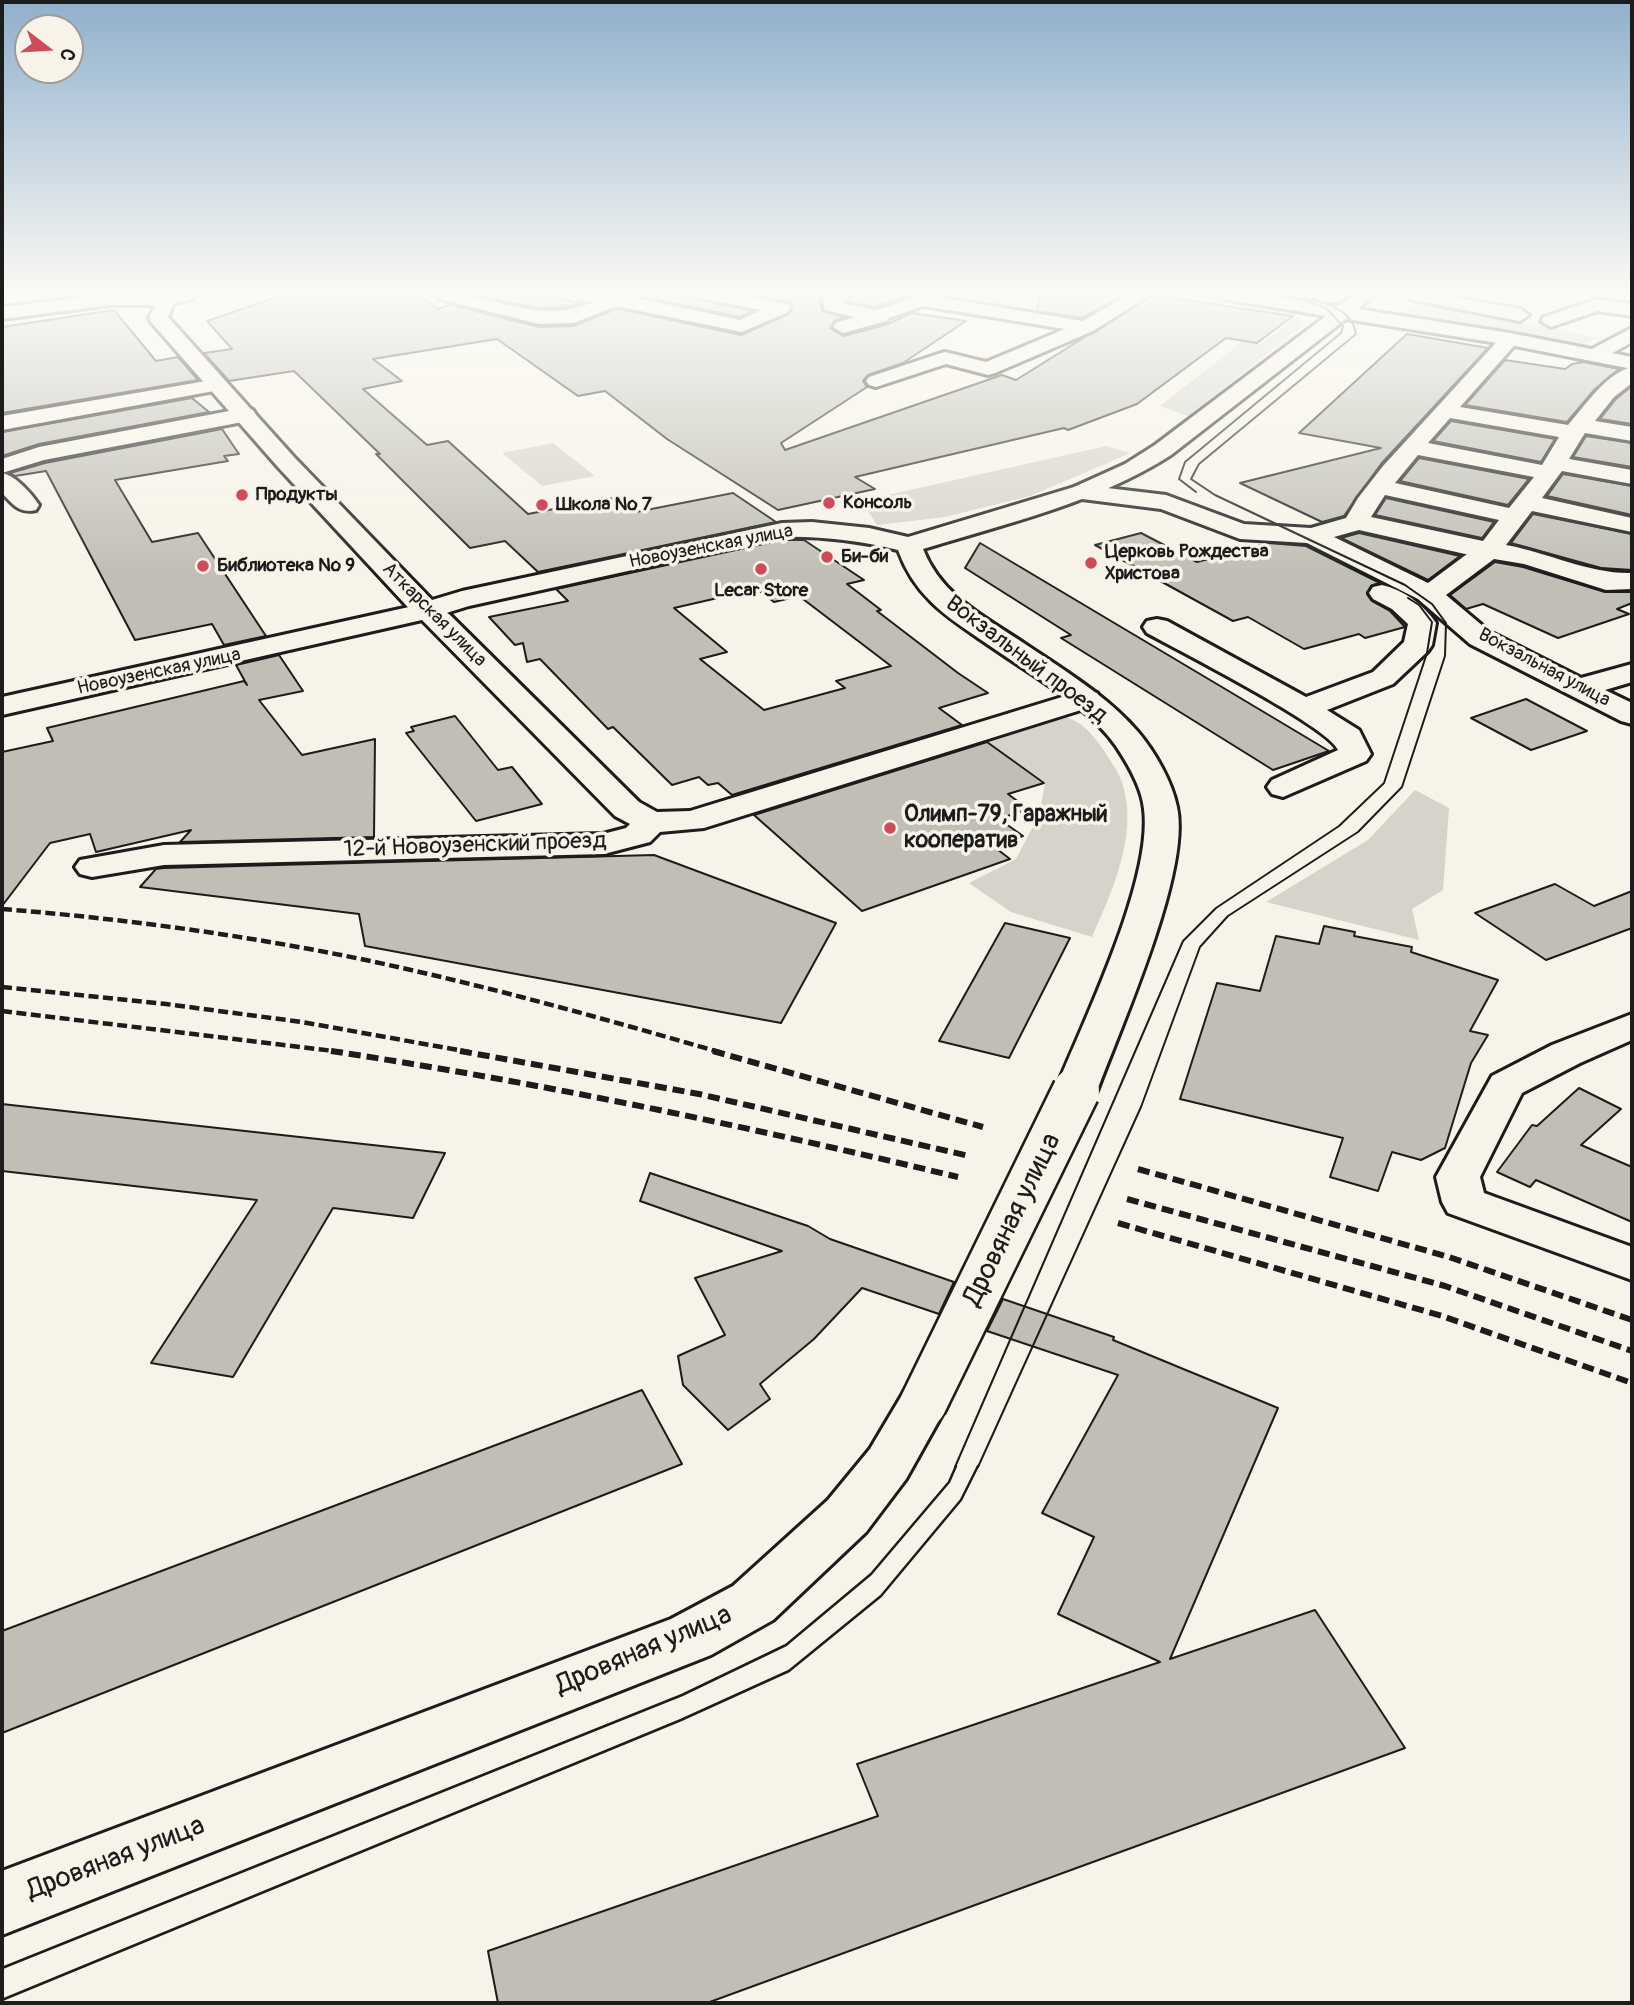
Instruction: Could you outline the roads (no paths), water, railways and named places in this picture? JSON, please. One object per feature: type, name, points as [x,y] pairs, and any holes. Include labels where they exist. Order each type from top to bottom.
[{"type":"main road","points":[[2,423],[198,389]]},
{"type":"main road","name":"Аткарская улица","points":[[221,389],[427,611],[627,809],[651,822]]},
{"type":"main road","name":"Новоузенская улица","points":[[2,706],[427,611],[462,599],[782,530],[813,528],[909,545],[1082,492],[1133,469],[1163,450],[1244,389]]},
{"type":"main road","points":[[1358,522],[1361,508],[1382,487],[1391,471],[1467,389]]},
{"type":"main road","points":[[1427,593],[1440,589],[1490,550],[1552,468],[1576,429],[1613,389]]},
{"type":"main road","points":[[1447,411],[1632,434]]},
{"type":"main road","points":[[2,466],[39,454],[245,415]]},
{"type":"main road","points":[[1412,447],[1632,477]]},
{"type":"main road","points":[[2,480],[27,505]]},
{"type":"main road","points":[[1382,487],[1632,525]]},
{"type":"main road","points":[[1082,492],[1167,502],[1240,531],[1312,536],[1358,522],[1539,559],[1605,582],[1632,581]]},
{"type":"main road","points":[[1268,533],[1402,603],[1422,623],[1418,645],[1383,678],[1304,708]]},
{"type":"main road","name":"Вокзальная улица","points":[[1312,536],[1427,593],[1480,638],[1632,715]]},
{"type":"main road","name":"Вокзальный проезд","points":[[909,545],[920,574],[948,604],[1086,699],[1127,739],[1149,773],[1161,808],[1160,852],[1140,926],[1076,1091]]},
{"type":"main road","points":[[1157,627],[1304,708],[1348,737],[1355,754],[1283,787]]},
{"type":"main road","points":[[1577,688],[1632,673]]},
{"type":"main road","name":"12-й Новоузенский проезд","points":[[92,867],[164,855],[604,844],[638,835],[651,822],[692,821],[1086,699]]},
{"type":"main road","points":[[1632,1026],[1566,1054],[1506,1085],[1458,1177],[1464,1202],[1632,1264]]},
{"type":"main road","name":"Дровяная улица","points":[[2,1903],[691,1637],[753,1602],[847,1516],[888,1464],[923,1404],[1076,1091]]},
{"type":"tram line","points":[[1196,492],[1179,479],[1185,462],[1274,389]]},
{"type":"tram line","points":[[978,1467],[1141,1107],[1200,947],[1228,916],[1358,832],[1402,787],[1445,656],[1446,623],[1432,604],[1405,585],[1215,495],[1191,479],[1199,464],[1290,389]]},
{"type":"tram line","points":[[955,1467],[1183,941],[1216,908],[1339,826],[1384,783],[1427,653],[1432,622],[1419,605],[1408,598]]},
{"type":"tram line","points":[[2,1968],[682,1695],[786,1645],[871,1574],[949,1482],[956,1466]]},
{"type":"tram line","points":[[2,2000],[681,1720],[789,1671],[881,1596],[961,1500],[978,1466]]},
{"type":"railway","points":[[2,909],[189,930],[329,953],[505,993],[719,1052]]},
{"type":"railway","points":[[2,987],[166,1004],[302,1022],[469,1052]]},
{"type":"railway","points":[[2,1011],[342,1052]]},
{"type":"railway","points":[[331,1051],[646,1107],[958,1177]]},
{"type":"railway","points":[[460,1051],[699,1094],[969,1156]]},
{"type":"railway","points":[[713,1051],[983,1127]]},
{"type":"railway","points":[[1138,1169],[1449,1257],[1632,1320]]},
{"type":"railway","points":[[1127,1199],[1445,1286],[1632,1351]]},
{"type":"railway","points":[[1118,1223],[1442,1316],[1632,1383]]},
{"type":"place","name":"Продукты","points":[[242,495]]},
{"type":"place","name":"Консоль","points":[[829,503]]},
{"type":"place","name":"Школа № 7","points":[[542,505]]},
{"type":"place","name":"Би-би","points":[[827,557]]},
{"type":"place","name":"Церковь Рождества Христова","points":[[1091,563]]},
{"type":"place","name":"Библиотека № 9","points":[[203,566]]},
{"type":"place","name":"Lecar Store","points":[[761,569]]},
{"type":"place","name":"Олимп-79, Гаражный кооператив","points":[[890,828]]}]
